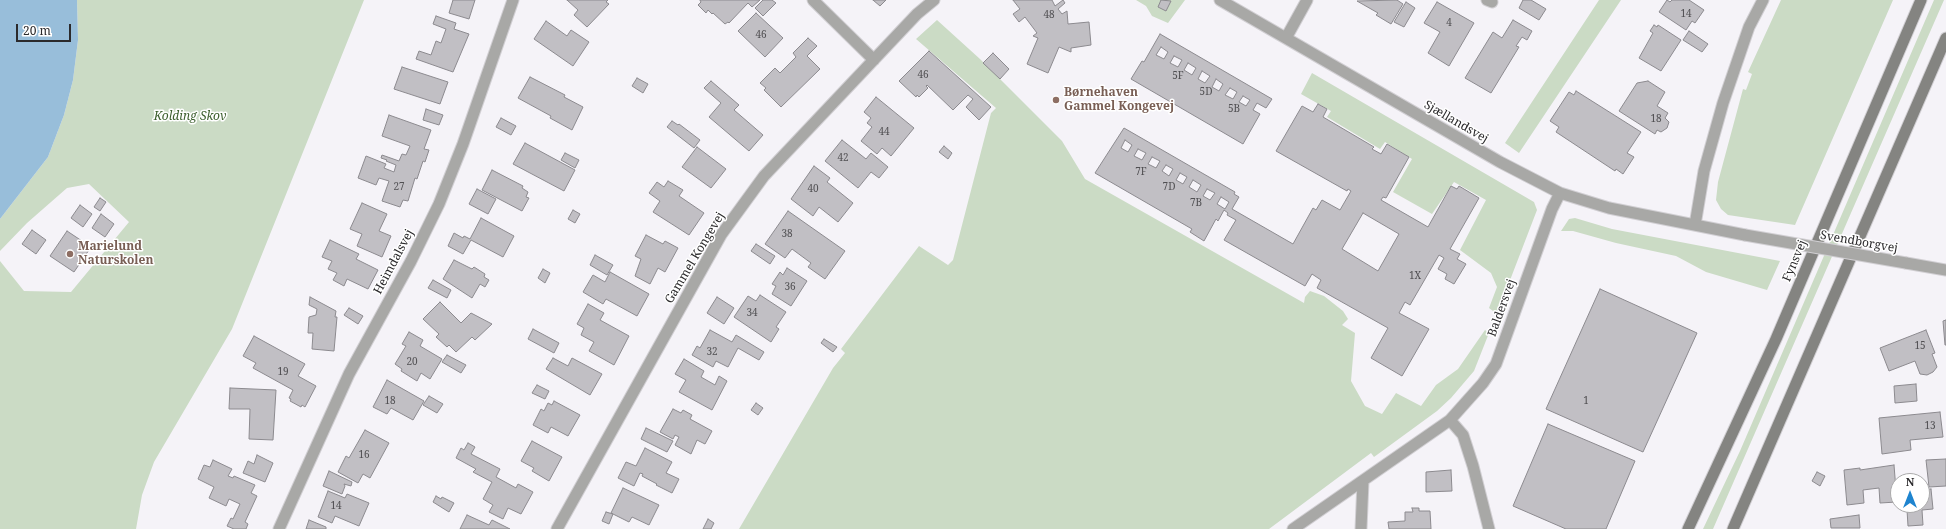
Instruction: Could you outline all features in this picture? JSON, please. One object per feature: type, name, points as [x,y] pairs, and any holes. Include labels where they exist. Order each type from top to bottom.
[{"type":"main road","name":"Fynsvej","points":[[1688,529],[1776,339],[1921,0]]},
{"type":"main road","points":[[1733,529],[1946,38]]},
{"type":"street","name":"Heimdalsvej","points":[[279,529],[349,374],[411,261],[438,204],[463,144],[514,0]]},
{"type":"street","points":[[813,0],[874,60]]},
{"type":"street","name":"Gammel Kongevej","points":[[557,529],[721,235],[764,176],[917,14],[934,0]]},
{"type":"street","name":"Sjællandsvej","points":[[1220,0],[1500,162],[1560,193],[1609,208],[1745,235]]},
{"type":"street","points":[[1286,38],[1307,0]]},
{"type":"street","points":[[1695,226],[1704,171],[1723,102],[1749,28],[1763,0]]},
{"type":"street","name":"Baldersvej","points":[[1293,529],[1450,420],[1483,383],[1496,364],[1552,209],[1560,193]]},
{"type":"street","name":"Svendborgvej","points":[[1745,235],[1946,270]]},
{"type":"street","points":[[1450,420],[1463,435],[1473,466],[1489,529]]},
{"type":"street","points":[[1361,529],[1363,481]]},
{"type":"green space","name":"Kolding Skov","points":[[77,0],[364,0],[232,329],[154,462],[142,495],[136,529],[0,529],[0,261],[24,291],[71,292],[129,222],[89,184],[67,188],[27,223],[0,251],[0,219],[48,157],[64,115],[73,80],[78,40]]},
{"type":"green space","points":[[1136,0],[1185,0],[1168,23],[1152,16],[1146,6]]},
{"type":"green space","points":[[1599,0],[1621,0],[1519,153],[1505,143]]},
{"type":"green space","points":[[1781,0],[1893,0],[1795,225],[1728,215],[1721,209],[1716,200],[1718,182],[1743,89],[1746,90],[1752,74],[1748,72]]},
{"type":"green space","points":[[1934,0],[1944,0],[1713,529],[1703,529],[1740,451]]},
{"type":"green space","points":[[937,20],[980,59],[1062,141],[1085,179],[1304,303],[1305,297],[1310,291],[1324,296],[1343,311],[1348,319],[1342,325],[1355,333],[1351,381],[1365,406],[1382,414],[1396,393],[1421,406],[1436,385],[1458,369],[1485,330],[1489,333],[1474,371],[1451,398],[1437,411],[1374,457],[1371,453],[1269,529],[739,529],[833,368],[845,353],[841,349],[919,246],[948,265],[953,260],[991,113],[996,108],[916,39]]},
{"type":"green space","points":[[1312,73],[1534,202],[1537,210],[1497,314],[1489,308],[1497,287],[1491,273],[1460,250],[1486,200],[1454,182],[1432,214],[1393,192],[1412,159],[1385,142],[1380,149],[1327,117],[1331,111],[1301,94]]},
{"type":"green space","points":[[1575,218],[1612,229],[1780,261],[1767,290],[1706,272],[1676,256],[1616,243],[1573,231],[1561,231],[1569,219]]},
{"type":"water","points":[[0,0],[77,0],[78,40],[73,80],[64,115],[48,157],[0,219]]},
{"type":"building","points":[[453,0],[475,0],[469,19],[449,13]]},
{"type":"building","points":[[567,0],[608,0],[606,2],[609,4],[587,27],[574,15],[578,10]]},
{"type":"building","points":[[700,0],[760,0],[752,7],[748,3],[729,23],[728,22],[725,24],[708,10],[706,13],[698,5],[701,2]]},
{"type":"building","points":[[763,0],[772,0],[776,3],[763,16],[755,8]]},
{"type":"building","points":[[873,0],[886,0],[880,6]]},
{"type":"building","points":[[1013,0],[1052,0],[1055,6],[1063,0],[1065,3],[1058,9],[1062,14],[1067,11],[1068,24],[1089,22],[1091,45],[1071,48],[1071,52],[1059,47],[1048,73],[1027,64],[1038,38],[1033,36],[1037,33],[1025,17],[1019,22],[1013,14],[1020,9]]},
{"type":"building","points":[[1161,0],[1171,1],[1166,11],[1158,7]]},
{"type":"building","points":[[1397,0],[1403,4],[1391,24],[1376,15],[1378,13],[1357,1]]},
{"type":"building","points":[[1523,0],[1531,0],[1546,9],[1539,20],[1519,8]]},
{"type":"building","points":[[1667,0],[1670,2],[1672,0],[1689,0],[1704,10],[1695,23],[1692,21],[1686,30],[1659,12]]},
{"type":"building","points":[[1406,2],[1415,8],[1404,27],[1394,22]]},
{"type":"building","points":[[1437,2],[1474,23],[1449,66],[1428,53],[1440,32],[1424,23]]},
{"type":"building","points":[[756,13],[783,38],[765,57],[738,31]]},
{"type":"building","points":[[436,16],[456,23],[454,29],[469,34],[453,72],[416,59],[419,51],[431,55],[436,41],[441,43],[446,29],[433,24]]},
{"type":"building","points":[[1513,20],[1532,31],[1527,40],[1522,37],[1516,46],[1519,47],[1491,93],[1465,78],[1493,32],[1502,38]]},
{"type":"building","points":[[546,21],[567,36],[571,30],[589,42],[573,66],[534,39]]},
{"type":"building","points":[[1654,25],[1657,27],[1658,25],[1681,40],[1661,71],[1639,58],[1653,33],[1650,31]]},
{"type":"building","points":[[1689,31],[1708,44],[1702,52],[1683,40]]},
{"type":"building","points":[[1160,34],[1272,99],[1266,108],[1257,103],[1253,110],[1260,114],[1243,144],[1131,79],[1142,61],[1144,62]],"holes":[[[1161,47],[1168,52],[1164,59],[1156,55]],[[1174,56],[1182,60],[1178,67],[1170,63]],[[1188,63],[1196,68],[1192,75],[1184,70]],[[1202,71],[1210,76],[1205,83],[1198,79]],[[1216,79],[1223,84],[1219,91],[1212,87]],[[1230,88],[1237,92],[1233,99],[1225,95]],[[1243,96],[1250,100],[1246,106],[1239,102]]]},
{"type":"building","points":[[808,38],[817,46],[807,56],[820,69],[781,107],[764,90],[766,88],[760,83],[775,68],[780,73],[796,57],[793,53]]},
{"type":"building","points":[[929,51],[991,107],[979,120],[966,107],[973,99],[968,95],[953,110],[927,85],[926,86],[928,88],[919,97],[917,95],[916,97],[899,81]]},
{"type":"building","points":[[993,53],[1009,69],[1000,79],[983,63]]},
{"type":"building","points":[[402,67],[448,82],[440,104],[394,89]]},
{"type":"building","points":[[530,77],[565,95],[564,97],[583,107],[572,130],[550,118],[551,116],[518,98]]},
{"type":"building","points":[[637,78],[648,84],[643,93],[632,86]]},
{"type":"building","points":[[711,81],[739,105],[734,110],[763,135],[749,151],[709,117],[721,103],[704,88]]},
{"type":"building","points":[[1648,81],[1665,92],[1657,106],[1668,113],[1665,118],[1669,122],[1667,128],[1661,132],[1657,130],[1655,134],[1619,111],[1637,83]]},
{"type":"building","points":[[1576,91],[1641,132],[1627,153],[1634,157],[1623,174],[1616,169],[1615,171],[1556,132],[1559,127],[1550,121],[1569,92],[1574,95]]},
{"type":"building","points":[[876,97],[914,128],[891,156],[882,148],[877,154],[861,141],[872,127],[867,123],[871,118],[864,112]]},
{"type":"building","points":[[1318,104],[1327,109],[1323,117],[1374,147],[1372,149],[1381,154],[1387,144],[1409,157],[1386,198],[1383,197],[1381,200],[1428,227],[1451,186],[1457,189],[1459,186],[1479,198],[1450,249],[1460,254],[1457,259],[1466,264],[1454,284],[1445,279],[1447,274],[1438,269],[1444,258],[1439,255],[1410,305],[1405,302],[1399,313],[1429,329],[1402,376],[1371,358],[1388,328],[1317,288],[1321,280],[1312,274],[1305,286],[1224,240],[1236,220],[1227,215],[1228,213],[1224,210],[1218,221],[1216,219],[1204,241],[1190,232],[1192,229],[1095,173],[1124,128],[1235,192],[1234,194],[1239,197],[1232,209],[1293,244],[1313,208],[1316,210],[1322,200],[1340,210],[1351,191],[1348,189],[1347,191],[1276,151],[1302,106],[1313,112]],"holes":[[[1125,140],[1132,145],[1128,152],[1121,148]],[[1138,149],[1146,153],[1142,160],[1134,156]],[[1152,157],[1160,161],[1156,168],[1148,164]],[[1166,165],[1173,169],[1169,176],[1162,171]],[[1180,173],[1187,177],[1183,184],[1176,180]],[[1193,180],[1201,185],[1197,192],[1189,187]],[[1207,189],[1215,193],[1210,200],[1203,196]],[[1221,197],[1229,202],[1225,209],[1217,204]],[[1363,213],[1399,234],[1378,271],[1342,249]]]},
{"type":"building","points":[[426,109],[443,115],[439,125],[423,120]]},
{"type":"building","points":[[389,115],[431,130],[424,149],[429,150],[425,162],[423,161],[417,179],[415,178],[408,201],[403,200],[400,207],[382,201],[389,181],[379,178],[376,185],[358,178],[366,156],[386,164],[384,168],[394,172],[396,165],[381,158],[382,155],[399,161],[402,154],[406,155],[410,146],[382,136]]},
{"type":"building","points":[[501,118],[516,126],[511,135],[496,127]]},
{"type":"building","points":[[672,121],[678,125],[679,124],[700,140],[694,148],[667,127]]},
{"type":"building","points":[[842,140],[866,159],[871,153],[888,167],[879,178],[871,172],[858,188],[825,161]]},
{"type":"building","points":[[525,143],[575,170],[564,191],[513,164]]},
{"type":"building","points":[[944,146],[952,153],[948,159],[939,152]]},
{"type":"building","points":[[697,147],[726,169],[711,188],[682,167]]},
{"type":"building","points":[[565,153],[579,160],[575,168],[561,160]]},
{"type":"building","points":[[814,166],[830,178],[827,182],[853,203],[838,222],[819,207],[813,216],[791,199]]},
{"type":"building","points":[[492,170],[523,186],[522,188],[528,192],[526,197],[529,198],[522,211],[482,190]]},
{"type":"building","points":[[668,181],[683,190],[679,196],[704,213],[689,235],[653,212],[660,201],[649,193],[657,182],[664,187]]},
{"type":"building","points":[[477,189],[496,199],[488,214],[469,204]]},
{"type":"building","points":[[100,198],[106,202],[100,211],[94,207]]},
{"type":"building","points":[[362,203],[387,214],[379,231],[391,236],[382,257],[357,246],[362,234],[350,229]]},
{"type":"building","points":[[80,205],[92,214],[83,227],[71,218]]},
{"type":"building","points":[[573,210],[580,214],[575,223],[568,219]]},
{"type":"building","points":[[788,211],[845,251],[825,279],[808,267],[811,263],[792,249],[785,258],[765,244]]},
{"type":"building","points":[[101,214],[114,224],[105,237],[92,228]]},
{"type":"building","points":[[481,218],[514,236],[503,257],[471,240],[463,254],[448,246],[454,233],[463,238],[464,236],[470,239]]},
{"type":"building","points":[[32,230],[46,240],[36,254],[22,244]]},
{"type":"building","points":[[67,231],[91,247],[74,272],[50,256]]},
{"type":"building","points":[[646,235],[663,244],[665,241],[678,248],[665,272],[658,268],[650,284],[635,276],[641,259],[635,256]]},
{"type":"building","points":[[330,240],[359,254],[356,259],[378,270],[368,289],[347,279],[344,286],[333,280],[337,273],[328,269],[332,261],[322,257]]},
{"type":"building","points":[[756,244],[775,256],[770,264],[751,251]]},
{"type":"building","points":[[595,255],[613,265],[607,275],[590,265]]},
{"type":"building","points":[[454,260],[472,269],[474,267],[485,274],[484,277],[489,280],[485,287],[480,284],[472,298],[443,279]]},
{"type":"building","points":[[787,268],[807,281],[791,306],[772,294],[776,286],[772,284],[780,272],[783,275]]},
{"type":"building","points":[[543,269],[550,273],[545,283],[538,278]]},
{"type":"building","points":[[610,272],[649,294],[637,316],[606,299],[603,304],[583,292],[593,275],[605,282]]},
{"type":"building","points":[[433,280],[451,290],[447,298],[428,288]]},
{"type":"building","points":[[1600,289],[1697,333],[1643,452],[1546,409]]},
{"type":"building","points":[[760,295],[786,312],[776,327],[779,329],[771,342],[734,317],[748,296],[756,301]]},
{"type":"building","points":[[310,297],[336,311],[335,317],[337,317],[334,351],[312,349],[313,333],[308,333],[309,317],[316,315],[317,309],[309,305]]},
{"type":"building","points":[[717,297],[734,308],[724,324],[707,313]]},
{"type":"building","points":[[440,302],[461,323],[471,313],[492,324],[475,340],[472,337],[456,352],[449,345],[447,347],[436,337],[439,334],[423,319]]},
{"type":"building","points":[[588,304],[604,313],[600,320],[629,336],[614,365],[589,351],[594,342],[581,335],[584,328],[577,324]]},
{"type":"building","points":[[349,308],[363,316],[358,324],[344,315]]},
{"type":"building","points":[[1946,320],[1946,345],[1945,345],[1943,321]]},
{"type":"building","points":[[533,329],[559,343],[554,353],[528,339]]},
{"type":"building","points":[[710,330],[732,342],[736,335],[764,352],[759,360],[738,348],[728,367],[716,361],[713,367],[692,355],[697,346],[700,348]]},
{"type":"building","points":[[1926,330],[1935,353],[1932,354],[1937,367],[1933,372],[1927,375],[1920,374],[1915,361],[1889,371],[1880,348]]},
{"type":"building","points":[[409,332],[423,340],[420,346],[442,359],[430,379],[421,373],[417,381],[401,371],[402,369],[395,364],[406,346],[402,344]]},
{"type":"building","points":[[254,336],[305,364],[298,376],[316,386],[305,407],[302,405],[301,407],[290,401],[291,399],[289,398],[293,390],[253,368],[256,363],[243,356]]},
{"type":"building","points":[[824,339],[837,347],[833,352],[821,343]]},
{"type":"building","points":[[447,355],[466,365],[461,373],[442,362]]},
{"type":"building","points":[[553,358],[568,366],[572,358],[602,374],[590,395],[546,369]]},
{"type":"building","points":[[684,359],[704,371],[701,377],[715,385],[719,376],[727,381],[712,410],[679,392],[686,380],[675,374]]},
{"type":"building","points":[[387,380],[424,401],[413,420],[391,408],[387,414],[373,407]]},
{"type":"building","points":[[1916,384],[1917,401],[1895,403],[1894,386]]},
{"type":"building","points":[[537,385],[549,391],[545,399],[532,393]]},
{"type":"building","points":[[230,388],[276,390],[273,440],[249,439],[250,409],[229,409]]},
{"type":"building","points":[[429,396],[443,404],[437,413],[423,405]]},
{"type":"building","points":[[554,401],[580,415],[568,436],[551,427],[548,433],[533,425],[541,409],[544,411],[548,403],[552,405]]},
{"type":"building","points":[[756,403],[763,408],[758,415],[751,410]]},
{"type":"building","points":[[673,409],[681,413],[683,410],[692,415],[690,419],[712,431],[705,444],[697,440],[691,454],[675,445],[679,437],[675,435],[673,439],[660,432]]},
{"type":"building","points":[[1940,412],[1943,437],[1910,440],[1911,450],[1882,454],[1879,418]]},
{"type":"building","points":[[1548,424],[1635,461],[1606,529],[1566,529],[1513,506]]},
{"type":"building","points":[[646,428],[673,441],[667,452],[641,439]]},
{"type":"building","points":[[365,430],[389,443],[370,478],[363,474],[358,483],[338,472],[346,456],[349,458]]},
{"type":"building","points":[[532,441],[562,457],[549,481],[532,471],[534,468],[521,461]]},
{"type":"building","points":[[468,443],[475,447],[471,454],[500,469],[496,477],[516,488],[518,484],[533,492],[521,514],[508,508],[503,519],[489,512],[493,505],[483,499],[492,482],[473,472],[476,469],[456,458],[461,448],[464,450]]},
{"type":"building","points":[[645,448],[672,462],[666,473],[679,479],[672,493],[656,485],[657,484],[642,476],[643,474],[640,473],[634,486],[618,478],[626,462],[636,466]]},
{"type":"building","points":[[257,455],[273,463],[265,482],[243,473],[248,461],[254,464]]},
{"type":"building","points":[[1946,459],[1946,486],[1930,487],[1930,473],[1927,473],[1926,460]]},
{"type":"building","points":[[213,460],[232,469],[228,476],[233,478],[234,476],[255,485],[251,493],[257,496],[245,522],[248,524],[246,529],[234,529],[227,526],[231,518],[233,519],[240,504],[229,499],[226,506],[209,498],[214,487],[198,479],[204,465],[210,467]]},
{"type":"building","points":[[1894,465],[1895,473],[1890,473],[1890,502],[1880,503],[1879,488],[1863,490],[1864,503],[1847,505],[1844,470],[1860,468],[1860,470]]},
{"type":"building","points":[[1451,470],[1452,491],[1426,492],[1426,472]]},
{"type":"building","points":[[329,471],[352,482],[351,486],[344,484],[345,486],[342,494],[323,486]]},
{"type":"building","points":[[1817,472],[1825,476],[1820,486],[1812,481]]},
{"type":"building","points":[[623,488],[659,505],[649,525],[632,517],[629,522],[611,513]]},
{"type":"building","points":[[1930,489],[1933,509],[1930,509]]},
{"type":"building","points":[[328,491],[345,498],[347,494],[369,503],[359,526],[335,516],[332,523],[318,517]]},
{"type":"building","points":[[436,496],[441,499],[442,497],[454,503],[449,512],[433,502]]},
{"type":"building","points":[[1412,508],[1419,508],[1419,511],[1430,511],[1431,529],[1389,529],[1388,522],[1405,521],[1405,512],[1413,512]]},
{"type":"building","points":[[606,512],[613,514],[609,524],[602,521]]},
{"type":"building","points":[[1907,513],[1922,513],[1923,525],[1908,526]]},
{"type":"building","points":[[467,515],[489,525],[492,520],[510,529],[460,529]]},
{"type":"building","points":[[1859,515],[1860,528],[1831,528],[1830,519]]},
{"type":"building","points":[[708,519],[714,523],[711,529],[703,529]]},
{"type":"building","points":[[309,520],[326,527],[326,529],[306,529]]},
{"type":"place","name":"Børnehaven Gammel Kongevej","points":[[1056,100]]},
{"type":"place","name":"Marielund Naturskolen","points":[[70,254]]}]
